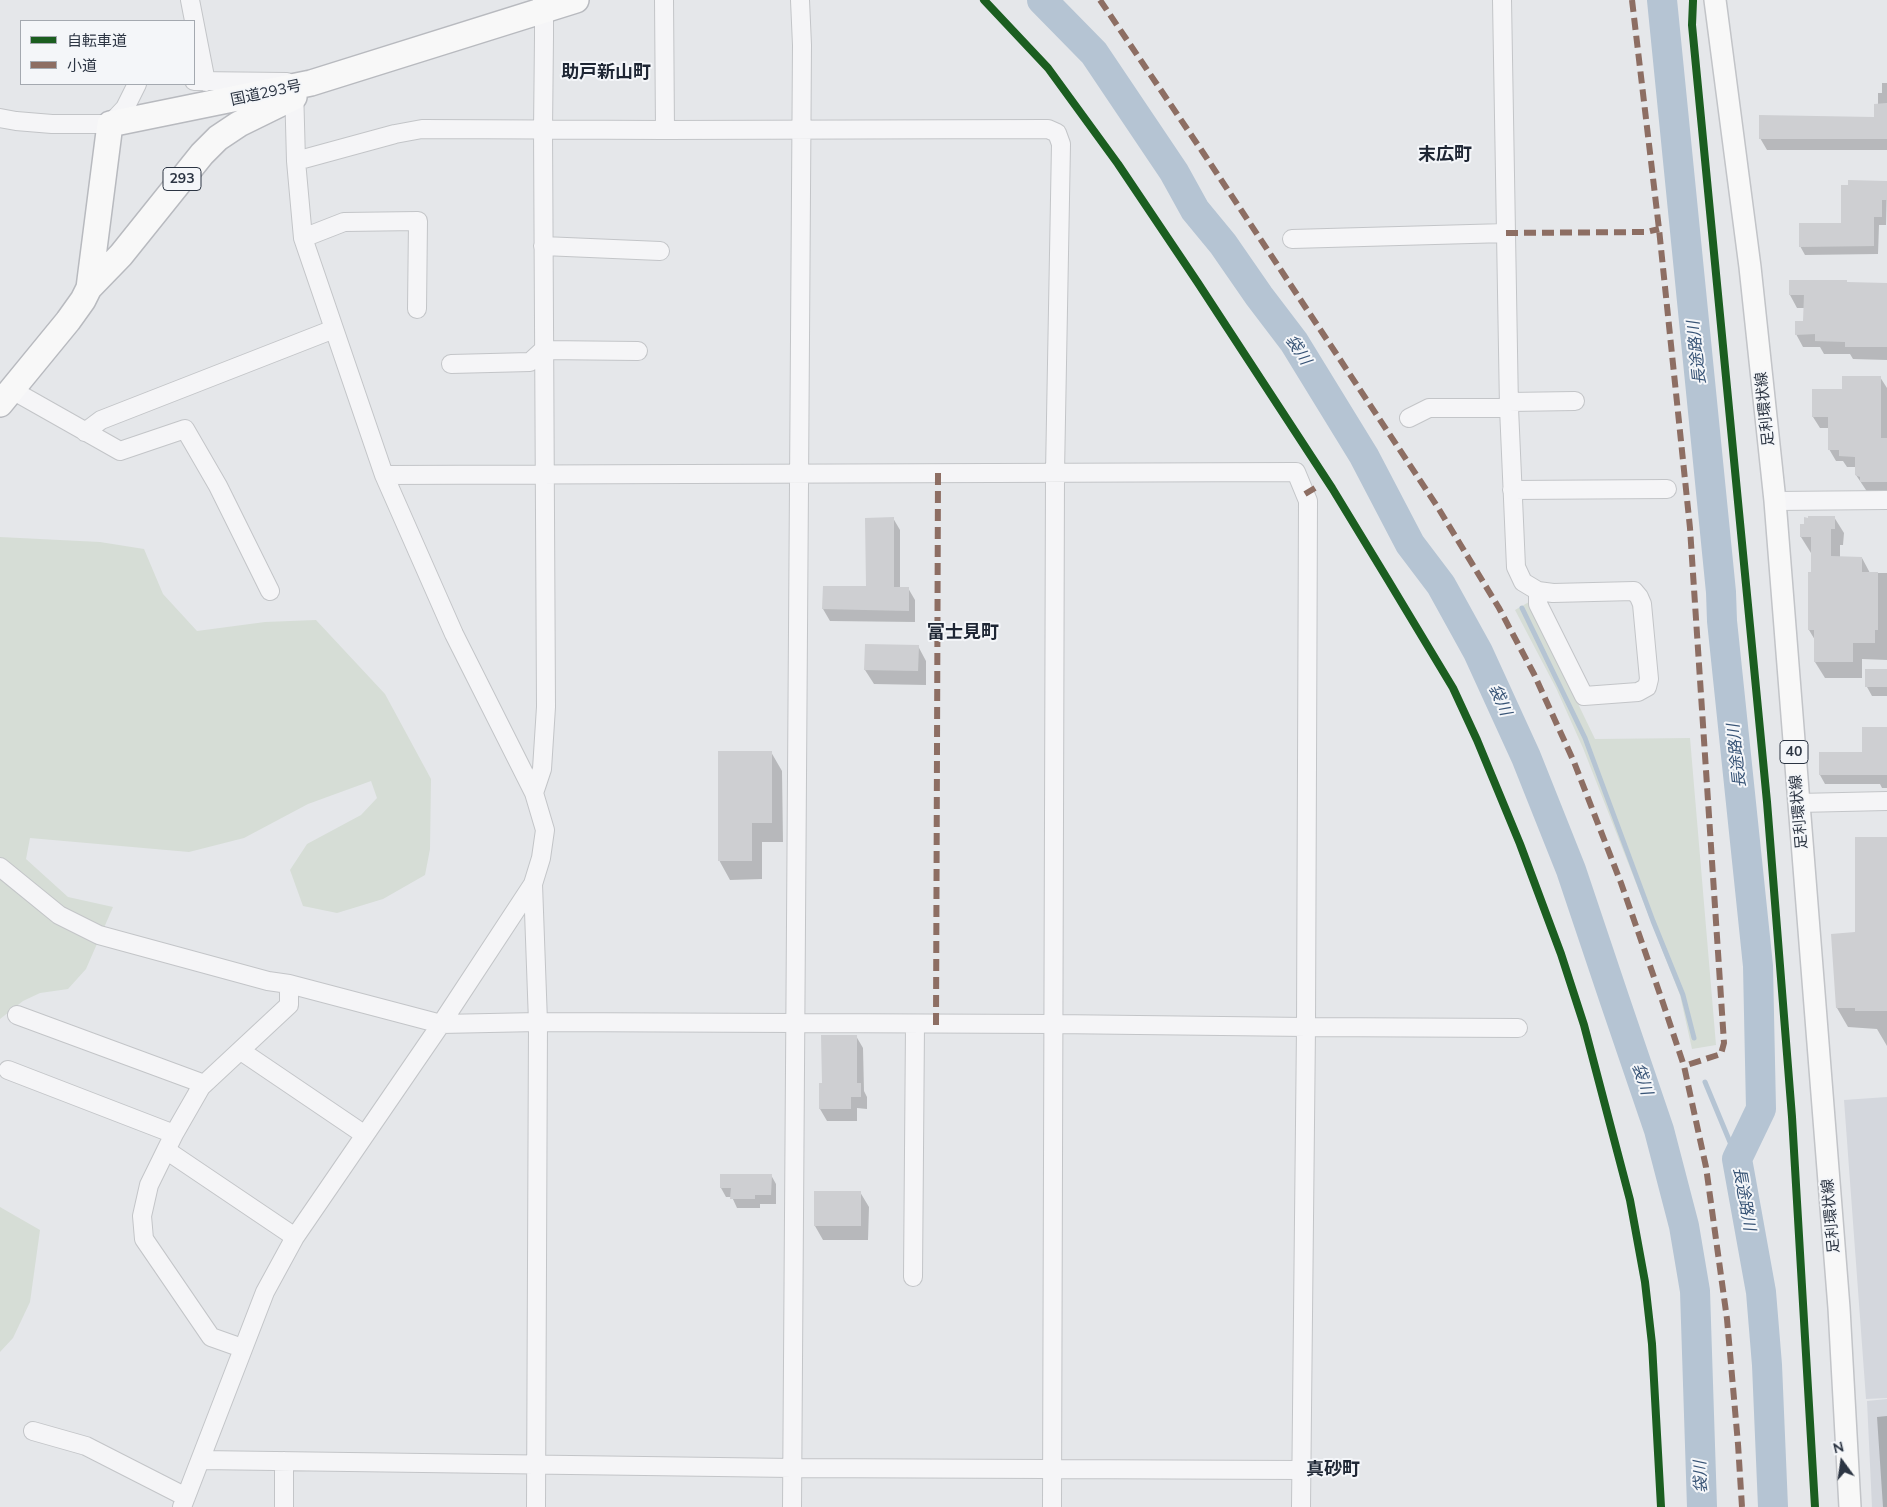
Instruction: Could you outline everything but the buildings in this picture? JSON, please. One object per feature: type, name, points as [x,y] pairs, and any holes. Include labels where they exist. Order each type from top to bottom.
[{"type":"highway","name":"国道293号","points":[[89,288],[110,124],[300,89],[543,5],[576,0]]},
{"type":"highway","name":"国道293号","points":[[6,397],[68,321],[89,288],[121,256],[202,154],[218,138],[238,124],[300,89]]},
{"type":"main road","name":"足利環状線","points":[[1715,0],[1750,267],[1775,501],[1839,1308],[1850,1507]]},
{"type":"street","points":[[190,0],[192,20]]},
{"type":"street","points":[[664,0],[665,130]]},
{"type":"street","points":[[792,1507],[802,45],[800,0]]},
{"type":"street","points":[[1502,0],[1509,405],[1516,567],[1523,582],[1538,591],[1553,593],[1627,590],[1634,592],[1642,604],[1649,680],[1647,687],[1638,692],[1584,696],[1538,604],[1538,591]]},
{"type":"street","points":[[534,793],[542,769],[546,707],[543,5]]},
{"type":"street","points":[[33,1431],[86,1446],[184,1502],[265,1292],[295,1237],[441,1024],[533,884],[541,858],[546,830],[534,793],[454,634],[384,475],[303,238],[296,161],[300,89],[286,82],[200,81],[195,40]]},
{"type":"street","points":[[0,118],[52,124],[110,124],[125,108],[137,85]]},
{"type":"street","points":[[296,161],[395,134],[422,129],[1048,129],[1057,133],[1061,144],[1055,473],[1052,1507]]},
{"type":"street","points":[[303,238],[344,222],[418,221],[417,309]]},
{"type":"street","points":[[1292,239],[1506,233]]},
{"type":"street","points":[[543,246],[660,251]]},
{"type":"street","points":[[85,432],[101,420],[334,329]]},
{"type":"street","points":[[451,364],[530,362],[543,350],[638,351]]},
{"type":"street","points":[[6,397],[85,432],[120,451],[185,429],[218,486],[270,592]]},
{"type":"street","points":[[1409,418],[1429,408],[1575,401]]},
{"type":"street","points":[[384,475],[798,472],[1296,472],[1308,501],[1306,1028],[1300,1507]]},
{"type":"street","points":[[1512,490],[1666,489]]},
{"type":"street","points":[[1775,501],[1887,500]]},
{"type":"street","points":[[1798,803],[1887,801]]},
{"type":"street","points":[[0,867],[58,914],[99,935],[268,982],[289,984],[441,1024],[538,1022],[1518,1028]]},
{"type":"street","points":[[533,884],[538,1022],[536,1507]]},
{"type":"street","points":[[242,1348],[211,1337],[144,1238],[142,1216],[149,1185],[200,1087],[289,1005],[289,984]]},
{"type":"street","points":[[17,1015],[204,1084]]},
{"type":"street","points":[[913,1277],[914,1025]]},
{"type":"street","points":[[241,1051],[365,1135]]},
{"type":"street","points":[[8,1070],[174,1134]]},
{"type":"street","points":[[166,1150],[295,1237]]},
{"type":"street","points":[[201,1460],[536,1463],[792,1468],[1301,1470]]},
{"type":"street","points":[[284,1461],[284,1507]]},
{"type":"shaded area","points":[[0,537],[100,542],[144,549],[163,594],[197,631],[265,622],[316,620],[385,694],[431,779],[430,849],[425,875],[383,899],[337,913],[303,906],[290,870],[307,844],[361,815],[377,798],[371,781],[308,804],[244,838],[189,852],[30,838],[26,859],[68,897],[113,907],[86,969],[68,989],[40,993],[23,1001],[0,1019]]},
{"type":"shaded area","points":[[1529,602],[1595,739],[1690,738],[1716,1045],[1692,1049],[1680,995],[1583,748],[1556,688],[1515,610]]},
{"type":"shaded area","points":[[1887,1097],[1887,1398],[1866,1399],[1844,1100]]},
{"type":"shaded area","points":[[0,1207],[40,1230],[30,1302],[13,1338],[0,1352]]},
{"type":"shaded area","points":[[1887,1399],[1887,1507],[1872,1507],[1867,1401]]},
{"type":"waterway","name":"袋川","points":[[1042,0],[1094,53],[1174,172],[1195,210],[1223,244],[1294,342],[1364,456],[1410,544],[1441,585],[1478,652],[1526,757],[1571,870],[1659,1130],[1684,1226],[1695,1291],[1702,1507]]},
{"type":"waterway","name":"長途路川","points":[[1662,0],[1721,592],[1722,621],[1758,966],[1761,1109],[1737,1159],[1761,1292],[1767,1365],[1773,1507]]},
{"type":"waterway","points":[[1522,608],[1585,738],[1653,921],[1683,995],[1694,1038]]},
{"type":"waterway","points":[[1705,1082],[1737,1159]]},
{"type":"marked path","points":[[1100,0],[1437,506],[1499,608],[1534,674],[1574,762],[1621,883],[1684,1066],[1706,1167],[1727,1319],[1742,1507]]},
{"type":"marked path","points":[[1632,0],[1659,229],[1690,528],[1724,1043],[1721,1054],[1684,1066]]},
{"type":"marked path","points":[[1506,233],[1646,232],[1659,229]]},
{"type":"marked path","points":[[936,1025],[938,473]]},
{"type":"marked path","points":[[1305,494],[1315,488]]},
{"type":"cycle path","points":[[984,0],[1048,68],[1118,164],[1198,283],[1332,488],[1453,688],[1477,740],[1520,844],[1561,954],[1584,1025],[1630,1200],[1645,1282],[1652,1344],[1661,1507]]},
{"type":"cycle path","points":[[1693,1],[1692,25],[1767,802],[1792,1117],[1815,1507]]},
{"type":"district","name":"助戸新山町","points":[[606,73]]},
{"type":"district","name":"末広町","points":[[1445,155]]},
{"type":"district","name":"富士見町","points":[[963,633]]},
{"type":"district","name":"真砂町","points":[[1333,1470]]}]
